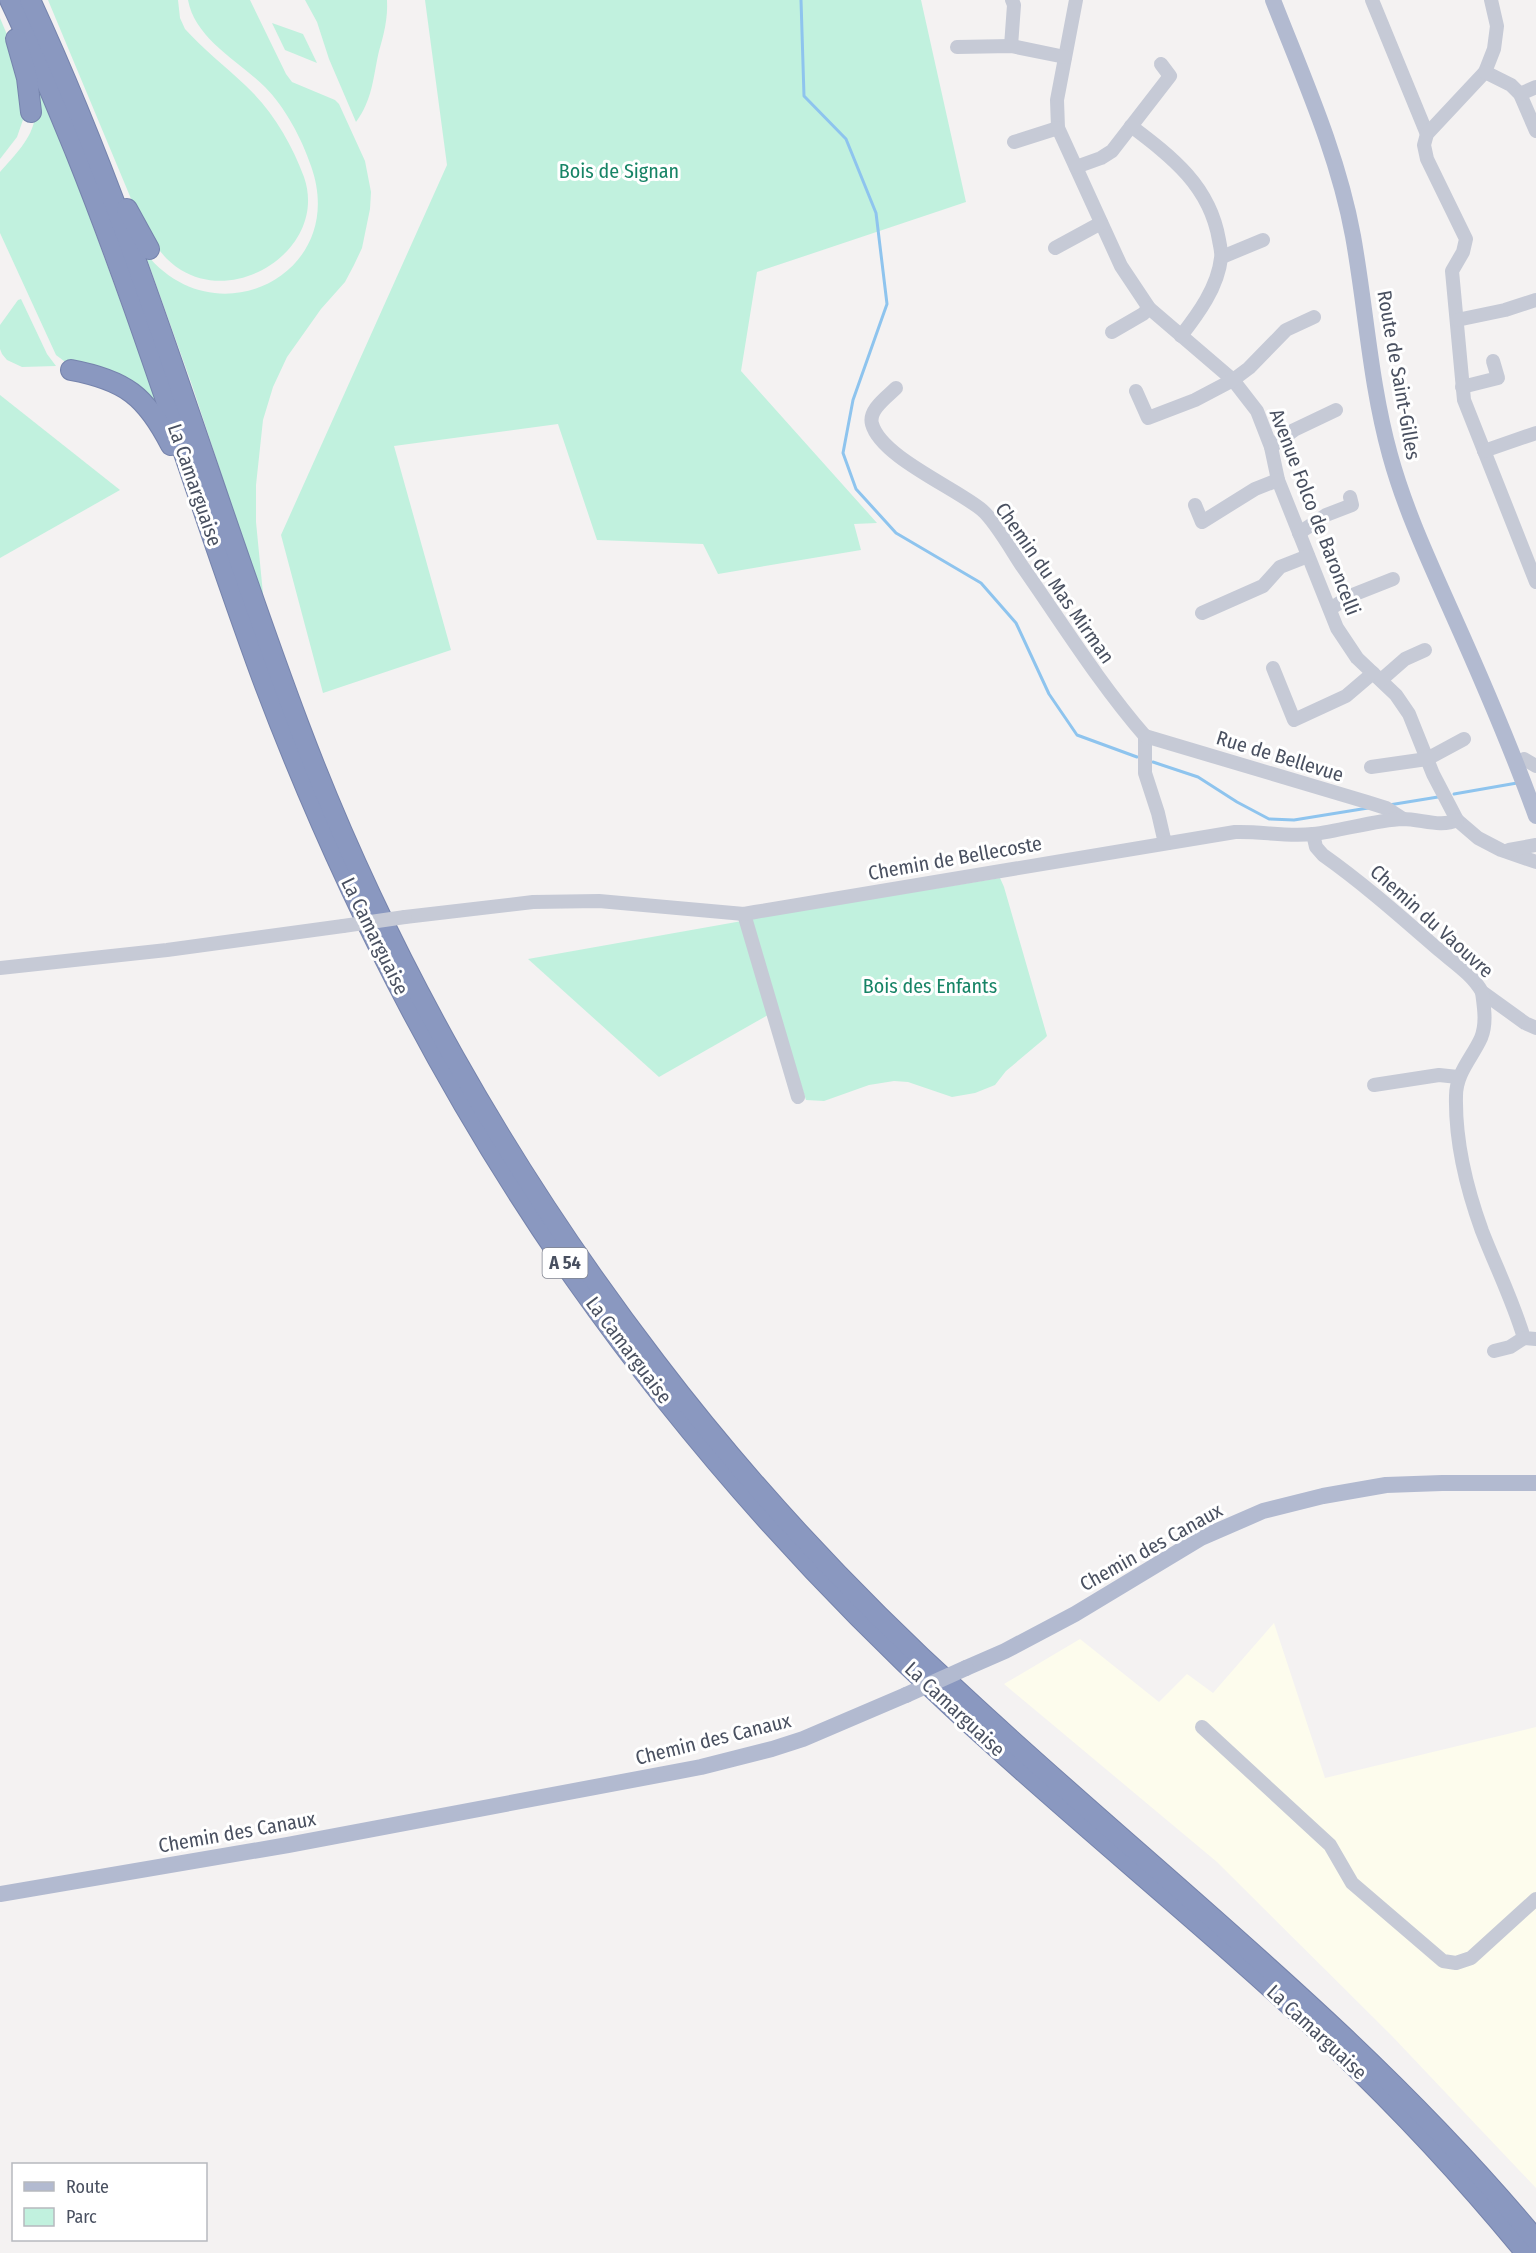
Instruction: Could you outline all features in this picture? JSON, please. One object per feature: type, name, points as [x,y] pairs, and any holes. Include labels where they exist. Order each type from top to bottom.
[{"type":"highway","points":[[1,0],[21,54],[31,97],[31,112]]},
{"type":"highway","name":"La Camarguaise","points":[[10,0],[93,195],[250,641],[304,782],[354,895],[436,1054],[545,1234],[600,1313],[670,1406],[774,1529],[894,1652],[1014,1763],[1253,1972],[1339,2052],[1458,2174],[1526,2253]]},
{"type":"highway","name":"La Camarguaise","points":[[30,0],[78,110],[159,323],[279,672],[321,780],[367,888],[423,999],[471,1085],[525,1175],[578,1255],[657,1365],[703,1422],[786,1519],[905,1643],[975,1708],[1271,1967],[1351,2042],[1471,2165],[1536,2240]]},
{"type":"highway","points":[[78,110],[149,249]]},
{"type":"highway","points":[[71,369],[103,377],[120,385],[143,402],[158,420],[172,448],[217,568],[250,641]]},
{"type":"highway","points":[[293,692],[321,780]]},
{"type":"main road","name":"Route de Saint-Gilles","points":[[1278,4],[1292,35],[1302,48],[1346,164],[1355,208],[1378,377],[1394,451],[1420,522],[1530,763],[1536,787]]},
{"type":"main road","name":"Route de Saint-Gilles","points":[[1278,4],[1338,172],[1353,234],[1371,363],[1392,462],[1437,579],[1509,743],[1536,816]]},
{"type":"main road","points":[[1304,78],[1308,76],[1324,113],[1330,119]]},
{"type":"main road","name":"Chemin des Canaux","points":[[0,1894],[288,1845],[701,1767],[763,1751],[803,1739],[1005,1651],[1075,1614],[1201,1538],[1263,1510],[1386,1485],[1535,1484]]},
{"type":"street","points":[[1011,46],[1014,5],[1012,0]]},
{"type":"street","name":"Avenue Folco de Baroncelli","points":[[1076,0],[1057,100],[1058,128],[1101,223],[1121,266],[1149,308],[1233,380],[1257,411],[1271,447],[1278,480],[1337,628],[1357,658],[1396,695],[1409,714],[1427,759],[1457,820]]},
{"type":"street","points":[[1372,0],[1427,134]]},
{"type":"street","points":[[1491,0],[1497,26],[1494,49],[1485,72],[1427,134],[1424,146],[1427,159],[1466,239],[1463,252],[1452,271],[1464,400],[1536,582]]},
{"type":"street","points":[[957,47],[1011,46],[1065,57]]},
{"type":"street","points":[[1076,167],[1101,158],[1112,151],[1170,76],[1161,64]]},
{"type":"street","points":[[1485,72],[1511,85],[1520,94],[1536,131]]},
{"type":"street","points":[[1520,94],[1536,87]]},
{"type":"street","points":[[1131,126],[1162,149],[1192,178],[1208,202],[1217,229],[1222,257],[1209,294],[1198,314],[1181,336]]},
{"type":"street","points":[[1014,142],[1058,128]]},
{"type":"street","points":[[1055,248],[1101,223]]},
{"type":"street","points":[[1222,257],[1263,240]]},
{"type":"street","points":[[1457,320],[1506,310],[1536,300]]},
{"type":"street","points":[[1112,332],[1149,308]]},
{"type":"street","points":[[1136,391],[1148,418],[1194,400],[1233,380],[1249,368],[1286,330],[1314,317]]},
{"type":"street","points":[[1462,387],[1498,378],[1493,361]]},
{"type":"street","name":"Chemin du Mas Mirman","points":[[896,388],[871,416],[872,424],[879,437],[920,470],[984,511],[1118,705],[1145,736]]},
{"type":"street","points":[[1271,447],[1294,430],[1336,410]]},
{"type":"street","points":[[1485,451],[1536,433]]},
{"type":"street","points":[[1195,506],[1202,522],[1255,489],[1278,480]]},
{"type":"street","points":[[1299,533],[1326,515],[1352,505],[1350,497]]},
{"type":"street","points":[[1202,613],[1263,586],[1280,567],[1308,556]]},
{"type":"street","points":[[1329,609],[1350,596],[1393,579]]},
{"type":"street","points":[[1273,668],[1294,720],[1346,696],[1405,659],[1425,650]]},
{"type":"street","points":[[1145,736],[1145,773],[1164,839],[1168,843]]},
{"type":"street","name":"Rue de Bellevue","points":[[1145,736],[1386,808],[1403,819]]},
{"type":"street","points":[[1371,767],[1427,759],[1464,739]]},
{"type":"street","name":"Chemin de Bellecoste","points":[[0,968],[167,950],[533,902],[599,901],[744,914],[1235,832],[1257,831],[1288,836],[1403,819],[1450,824],[1457,820]]},
{"type":"street","points":[[1457,820],[1478,838],[1501,850],[1536,862]]},
{"type":"street","name":"Chemin du Vaouvre","points":[[1313,834],[1316,847],[1323,855],[1386,904],[1462,970],[1479,986],[1482,992],[1525,1023],[1536,1028]]},
{"type":"street","points":[[1501,850],[1514,851],[1536,845]]},
{"type":"street","points":[[744,914],[798,1097]]},
{"type":"street","points":[[1482,992],[1485,1017],[1482,1036],[1458,1077],[1456,1130],[1466,1178],[1482,1230],[1517,1315],[1530,1339],[1494,1351]]},
{"type":"street","points":[[1374,1085],[1439,1075],[1458,1077]]},
{"type":"street","points":[[1202,1727],[1330,1845],[1352,1883],[1434,1956],[1443,1961],[1456,1963],[1471,1958],[1536,1899]]},
{"type":"shaded area","points":[[1274,1623],[1325,1778],[1536,1727],[1536,2188],[1392,2036],[1217,1862],[1004,1684],[1080,1639],[1159,1702],[1187,1674],[1213,1693]]},
{"type":"green space","points":[[48,0],[178,0],[180,18],[185,29],[264,105],[287,139],[304,177],[308,202],[303,226],[291,246],[274,263],[252,275],[228,280],[204,279],[175,266],[154,244],[142,225]]},
{"type":"green space","points":[[188,0],[250,0],[292,82],[335,100],[339,104],[365,161],[371,192],[362,248],[354,265],[345,282],[321,309],[287,357],[273,387],[263,420],[256,485],[256,522],[264,604],[192,385],[144,251],[173,278],[205,291],[237,293],[268,284],[293,265],[311,238],[318,205],[311,166],[298,134],[286,114],[255,77],[209,38],[192,14]]},
{"type":"green space","points":[[305,0],[387,0],[385,26],[372,88],[366,105],[356,122],[329,59],[317,22]]},
{"type":"green space","name":"Bois de Signan","points":[[425,0],[921,0],[966,202],[757,272],[741,371],[877,523],[854,524],[861,550],[718,574],[703,544],[597,540],[558,424],[394,446],[451,650],[323,693],[281,535],[447,165]]},
{"type":"green space","points":[[0,18],[11,44],[25,114],[17,137],[0,159]]},
{"type":"green space","points":[[272,23],[303,34],[317,63],[285,50]]},
{"type":"green space","points":[[35,78],[67,155],[160,410],[56,355],[0,233],[0,172],[22,147],[33,125],[36,108]]},
{"type":"green space","points":[[21,299],[47,354],[56,366],[22,367],[7,360],[2,354],[0,325]]},
{"type":"green space","points":[[0,395],[120,490],[0,558]]},
{"type":"green space","name":"Bois des Enfants","points":[[1000,878],[1047,1036],[1006,1071],[995,1085],[975,1093],[952,1097],[908,1082],[894,1081],[869,1085],[824,1101],[806,1100],[747,919]]},
{"type":"green space","points":[[742,921],[768,1015],[659,1077],[528,959]]},
{"type":"waterway","points":[[801,0],[804,96],[846,139],[876,213],[887,304],[853,400],[843,453],[856,489],[896,533],[981,583],[1016,623],[1049,694],[1077,735],[1137,757]]},
{"type":"waterway","points":[[1153,762],[1198,777],[1269,819],[1294,820],[1368,808]]},
{"type":"waterway","points":[[1454,794],[1517,783]]},
{"type":"waterway","points":[[1389,805],[1438,797]]}]
